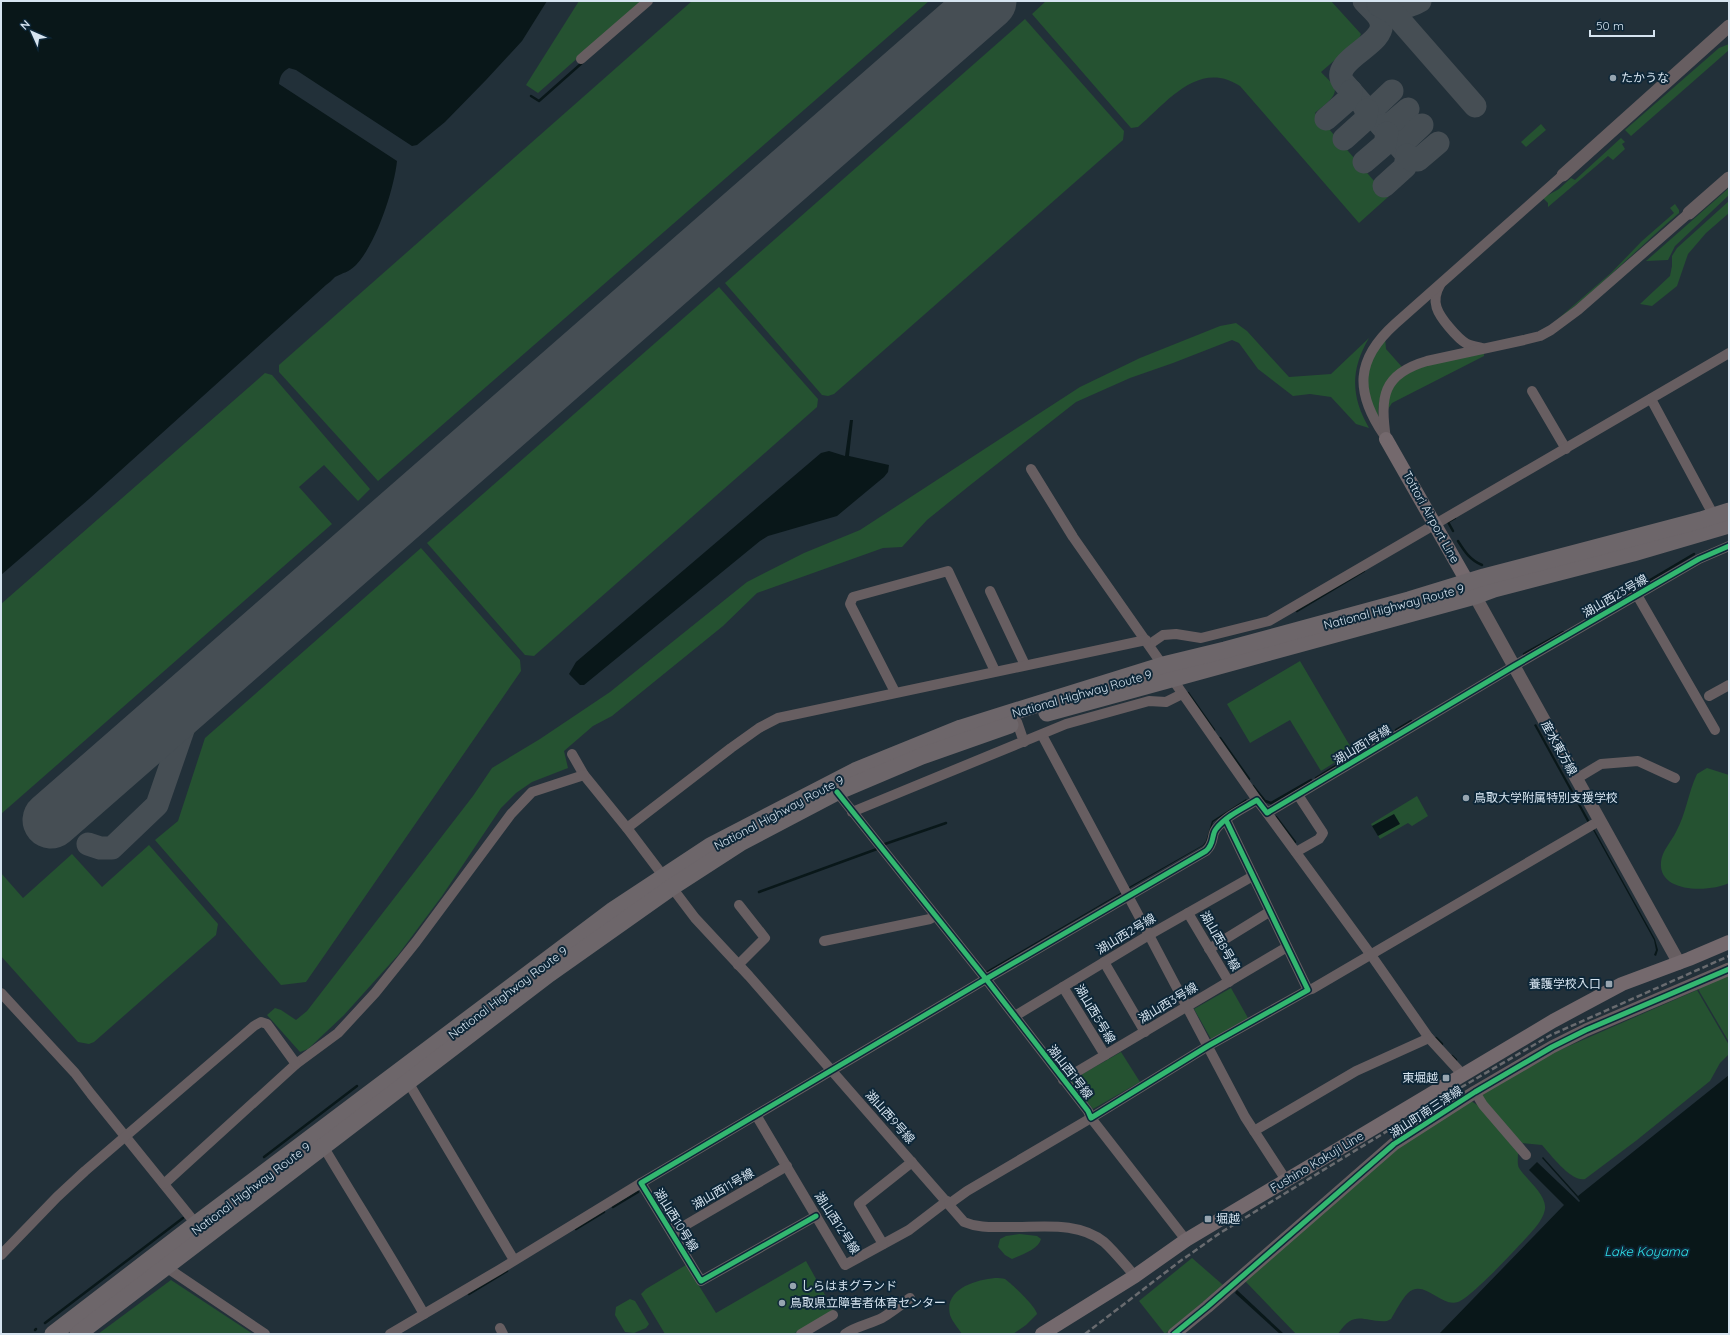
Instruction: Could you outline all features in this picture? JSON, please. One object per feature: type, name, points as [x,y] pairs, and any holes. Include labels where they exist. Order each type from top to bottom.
[{"type":"highway","name":"National Highway Route 9","points":[[1471,589],[1484,577],[1702,520],[1722,513]]},
{"type":"highway","name":"National Highway Route 9","points":[[78,1334],[573,957],[710,846],[855,771],[961,728],[1471,589],[1494,589],[1729,525]]},
{"type":"highway","name":"National Highway Route 9","points":[[53,1334],[196,1224],[565,946],[668,881],[837,792],[922,756],[1017,722],[1168,672]]},
{"type":"main road","name":"Tottori Airport Line","points":[[1386,439],[1471,589]]},
{"type":"main road","name":"Fushino Kakuji Line","points":[[1042,1334],[1135,1276],[1186,1240],[1553,1021],[1622,984],[1679,963],[1729,942]]},
{"type":"street","points":[[581,59],[648,1]]},
{"type":"street","points":[[1386,439],[1374,420],[1366,400],[1363,384],[1369,354],[1378,340],[1442,281],[1729,26]]},
{"type":"street","points":[[1685,64],[1729,37]]},
{"type":"street","points":[[1386,439],[1383,418],[1384,400],[1389,386],[1398,375],[1407,368],[1540,336],[1554,328],[1578,310],[1729,178]]},
{"type":"street","points":[[1439,315],[1435,306],[1435,298],[1442,281]]},
{"type":"street","points":[[1424,298],[1454,334],[1467,344],[1484,349]]},
{"type":"street","points":[[627,828],[736,744],[759,728],[778,718],[1025,665],[1148,642],[1162,635],[1176,634],[1201,638],[1269,621],[1729,353]]},
{"type":"street","points":[[1532,391],[1566,449]]},
{"type":"street","points":[[1651,399],[1722,513]]},
{"type":"street","points":[[1031,469],[1073,537],[1148,642],[1182,694],[1257,800],[1371,955],[1429,1038],[1463,1075]]},
{"type":"street","name":"湖山西23号線","points":[[1514,666],[1699,559],[1728,548]]},
{"type":"street","points":[[895,692],[850,604],[853,597],[948,571],[996,671]]},
{"type":"street","name":"産水東方線","points":[[1471,589],[1679,963]]},
{"type":"street","points":[[990,591],[1025,665]]},
{"type":"street","points":[[1637,595],[1715,730]]},
{"type":"street","name":"湖山西1号線","points":[[1267,813],[1514,666]]},
{"type":"street","points":[[1709,696],[1729,685]]},
{"type":"street","points":[[852,812],[1066,724],[1149,701],[1166,702],[1182,694]]},
{"type":"street","points":[[1017,722],[1024,742]]},
{"type":"street","points":[[1042,735],[1245,1117],[1286,1180]]},
{"type":"street","name":"湖山西9号線","points":[[572,754],[584,775],[668,881],[694,918],[738,965],[964,1222],[974,1226],[1016,1228],[1057,1226],[1089,1233],[1104,1242],[1135,1276]]},
{"type":"street","points":[[1576,779],[1602,764],[1638,761],[1675,778]]},
{"type":"street","points":[[164,1184],[296,1064],[338,1032],[375,993],[416,942],[511,814],[532,792],[584,775]]},
{"type":"street","name":"湖山西1号線","points":[[837,792],[1015,1016],[1088,1111],[1091,1118],[1208,1046],[1312,989],[1599,821]]},
{"type":"street","points":[[1296,852],[1319,839],[1323,833],[1298,795]]},
{"type":"street","points":[[986,979],[1206,850],[1213,842],[1215,830],[1226,820],[1257,800]]},
{"type":"street","points":[[1226,820],[1269,912],[1308,990]]},
{"type":"street","name":"湖山西2号線","points":[[1015,1016],[1149,935],[1253,876]]},
{"type":"street","points":[[738,965],[765,938],[739,905]]},
{"type":"street","points":[[1209,949],[1269,912]]},
{"type":"street","name":"湖山西8号線","points":[[1188,913],[1229,982]]},
{"type":"street","points":[[824,941],[886,930],[930,920],[935,916]]},
{"type":"street","name":"湖山西3号線","points":[[1063,1080],[1287,947]]},
{"type":"street","points":[[1104,962],[1144,1032]]},
{"type":"street","name":"湖山町南三津線","points":[[1174,1334],[1394,1144],[1475,1092],[1552,1047],[1586,1030],[1729,969]]},
{"type":"street","name":"湖山西10号線","points":[[816,1216],[701,1281],[641,1183],[986,979]]},
{"type":"street","name":"湖山西5号線","points":[[1063,986],[1105,1056]]},
{"type":"street","points":[[1,993],[75,1072],[196,1224]]},
{"type":"street","points":[[1,1255],[57,1197],[85,1171],[254,1026],[261,1022],[267,1024],[273,1029],[296,1064]]},
{"type":"street","points":[[1254,1131],[1356,1071],[1429,1038]]},
{"type":"street","points":[[408,1082],[514,1260]]},
{"type":"street","points":[[1475,1092],[1483,1105],[1526,1155]]},
{"type":"street","name":"湖山西12号線","points":[[756,1116],[845,1265],[909,1230],[967,1191],[1091,1118]]},
{"type":"street","points":[[1091,1118],[1186,1240]]},
{"type":"street","points":[[323,1146],[380,1242],[392,1258],[424,1314]]},
{"type":"street","points":[[883,1244],[859,1204],[912,1162]]},
{"type":"street","name":"湖山西11号線","points":[[672,1233],[787,1166]]},
{"type":"street","points":[[390,1334],[407,1330],[424,1314],[641,1183]]},
{"type":"street","points":[[166,1267],[265,1334]]},
{"type":"street","points":[[845,1334],[854,1328],[882,1318],[910,1298]]},
{"type":"street","points":[[801,1334],[833,1315]]},
{"type":"green space","points":[[579,1],[642,1],[538,93],[526,85]]},
{"type":"green space","points":[[692,1],[929,1],[378,481],[279,372],[279,365]]},
{"type":"green space","points":[[1046,1],[1331,1],[1361,34],[1359,39],[1321,72],[1333,84],[1335,90],[1332,98],[1315,113],[1388,197],[1359,223],[1240,86],[1225,79],[1211,78],[1197,81],[1184,87],[1138,127],[1131,128],[1032,14]]},
{"type":"green space","points":[[1025,19],[1124,131],[1123,140],[834,394],[828,396],[822,395],[725,283]]},
{"type":"green space","points":[[1729,44],[1729,50],[1631,136],[1625,130],[1719,48]]},
{"type":"green space","points":[[1541,124],[1546,130],[1526,147],[1521,142]]},
{"type":"green space","points":[[1621,138],[1625,142],[1622,144],[1625,149],[1613,160],[1608,156],[1548,207],[1548,203],[1543,198],[1559,189],[1571,178],[1575,180]]},
{"type":"green space","points":[[1729,188],[1729,195],[1675,246],[1668,260],[1646,261]]},
{"type":"green space","points":[[1729,201],[1729,213],[1706,233],[1688,254],[1677,286],[1652,306],[1640,304],[1670,276],[1672,256],[1677,248]]},
{"type":"green space","points":[[1675,204],[1679,210],[1679,213],[1601,284],[1552,324],[1611,273],[1642,241],[1674,213],[1670,208]]},
{"type":"green space","points":[[719,287],[818,399],[817,407],[534,656],[525,655],[427,543]]},
{"type":"green space","points":[[1236,323],[1247,331],[1289,377],[1331,374],[1369,338],[1358,361],[1355,383],[1359,405],[1369,428],[1356,424],[1331,397],[1310,394],[1293,396],[1258,369],[1239,343],[1232,340],[1130,378],[1076,402],[927,520],[902,547],[883,548],[757,593],[723,626],[612,716],[593,726],[564,751],[568,768],[532,782],[516,793],[501,808],[442,896],[398,955],[344,1015],[308,1049],[300,1052],[267,1015],[275,1008],[281,1010],[296,1020],[307,1011],[473,796],[492,768],[540,739],[610,692],[747,582],[804,553],[860,530],[1080,387],[1140,358],[1220,326]]},
{"type":"green space","points":[[1385,338],[1386,349],[1402,367],[1387,385],[1381,396],[1379,403],[1379,419],[1367,393],[1368,367]]},
{"type":"green space","points":[[1484,353],[1484,356],[1392,403],[1388,409],[1389,393],[1396,383],[1406,375],[1430,364]]},
{"type":"green space","points":[[265,373],[272,375],[370,489],[358,501],[324,465],[299,487],[332,524],[1,814],[1,604]]},
{"type":"green space","points":[[421,548],[520,660],[521,671],[306,982],[281,985],[155,840],[178,821],[205,738]]},
{"type":"green space","points":[[1300,661],[1353,751],[1321,771],[1290,720],[1250,743],[1227,704]]},
{"type":"green space","points":[[1707,768],[1729,775],[1729,883],[1710,888],[1687,888],[1676,885],[1668,880],[1662,872],[1661,862],[1665,850],[1674,836],[1685,811],[1697,774]]},
{"type":"green space","points":[[1417,796],[1428,816],[1412,826],[1408,823],[1380,839],[1371,824]]},
{"type":"green space","points":[[149,845],[218,924],[216,935],[94,1042],[89,1044],[78,1042],[1,956],[1,873],[23,898],[72,854],[102,887]]},
{"type":"green space","points":[[1729,975],[1729,1042],[1698,989]]},
{"type":"green space","points":[[1231,988],[1248,1018],[1211,1039],[1194,1009]]},
{"type":"green space","points":[[1697,990],[1729,1045],[1729,1054],[1720,1063],[1710,1081],[1637,1140],[1585,1179],[1580,1179],[1568,1172],[1542,1145],[1522,1143],[1484,1102],[1482,1094],[1553,1053]]},
{"type":"green space","points":[[1121,1052],[1140,1082],[1093,1109],[1070,1081]]},
{"type":"green space","points":[[1471,1101],[1479,1106],[1518,1153],[1519,1168],[1543,1198],[1545,1209],[1537,1226],[1485,1280],[1465,1298],[1458,1302],[1452,1303],[1445,1301],[1426,1291],[1414,1289],[1405,1296],[1391,1319],[1387,1321],[1360,1318],[1350,1321],[1338,1334],[1296,1334],[1246,1282],[1246,1279],[1403,1142]]},
{"type":"green space","points":[[1020,1234],[1037,1236],[1041,1239],[1040,1243],[1025,1254],[1012,1259],[1005,1255],[998,1247],[1000,1239],[1006,1236]]},
{"type":"green space","points":[[1192,1258],[1223,1285],[1165,1334],[1139,1301]]},
{"type":"green space","name":"鳥取県立障害者体育センター","points":[[806,1261],[834,1311],[793,1334],[665,1334],[641,1294],[646,1289],[686,1265],[716,1313]]},
{"type":"green space","points":[[995,1278],[1005,1279],[1008,1281],[1028,1301],[1037,1314],[1026,1325],[1013,1334],[962,1334],[950,1315],[949,1306],[956,1292],[970,1284]]},
{"type":"green space","points":[[171,1280],[253,1334],[98,1334]]},
{"type":"green space","points":[[630,1299],[635,1301],[649,1324],[646,1328],[634,1333],[625,1332],[615,1315],[616,1307]]},
{"type":"water","points":[[1,1],[547,1],[522,41],[445,122],[417,145],[412,146],[296,70],[289,68],[283,73],[279,84],[397,161],[388,201],[377,231],[370,244],[363,256],[353,268],[335,277],[89,499],[1,575]]},
{"type":"water","points":[[850,420],[853,420],[849,456],[889,465],[888,472],[884,477],[837,516],[768,536],[760,541],[584,685],[580,685],[569,674],[576,662],[821,453],[829,451],[845,456]]},
{"type":"water","points":[[1536,724],[1590,822],[1588,823],[1534,725]]},
{"type":"water","points":[[1246,799],[1247,800],[1213,822],[1209,837],[1204,845],[1128,889],[1129,887],[1203,845],[1206,841],[1212,821]]},
{"type":"water","points":[[1394,814],[1400,824],[1378,836],[1372,826]]},
{"type":"water","points":[[1594,829],[1655,939],[1658,950],[1656,956],[1654,955],[1656,950],[1654,940],[1593,830]]},
{"type":"water","points":[[1122,892],[986,973],[985,972]]},
{"type":"water","name":"Lake Koyama","points":[[1729,1075],[1729,1334],[1439,1334],[1564,1205],[1529,1170],[1537,1162],[1579,1202],[1580,1201],[1577,1197],[1542,1158],[1543,1157],[1578,1196]]},
{"type":"water","points":[[1237,1290],[1284,1334],[1280,1334],[1235,1293]]},
{"type":"waterway","points":[[531,96],[539,101],[583,62]]},
{"type":"waterway","points":[[1453,531],[1448,522],[1455,518]]},
{"type":"waterway","points":[[1458,541],[1471,558],[1482,565]]},
{"type":"waterway","points":[[1623,596],[1694,554]]},
{"type":"waterway","points":[[1297,611],[1364,571]]},
{"type":"waterway","points":[[1592,614],[1611,602]]},
{"type":"waterway","points":[[1524,654],[1563,632]]},
{"type":"waterway","points":[[1188,693],[1214,730]]},
{"type":"waterway","points":[[1396,730],[1411,721]]},
{"type":"waterway","points":[[1378,741],[1388,734]]},
{"type":"waterway","points":[[1220,738],[1249,779]]},
{"type":"waterway","points":[[1316,778],[1368,746]]},
{"type":"waterway","points":[[1253,786],[1265,801],[1271,803],[1311,780]]},
{"type":"waterway","points":[[1276,817],[1295,842]]},
{"type":"waterway","points":[[882,845],[946,823]]},
{"type":"waterway","points":[[759,892],[877,849]]},
{"type":"waterway","points":[[1436,1038],[1442,1044]]},
{"type":"waterway","points":[[1452,1056],[1456,1060]]},
{"type":"waterway","points":[[264,1157],[357,1086]]},
{"type":"waterway","points":[[613,1207],[638,1192]]},
{"type":"waterway","points":[[576,1229],[604,1212]]},
{"type":"waterway","points":[[45,1323],[183,1218]]},
{"type":"waterway","points":[[469,1294],[507,1271]]},
{"type":"taxiway","points":[[1364,1],[1379,17],[1381,23],[1380,31],[1367,46],[1350,59],[1341,74],[1343,82],[1407,155],[1405,167],[1384,186]]},
{"type":"taxiway","points":[[1378,5],[1400,8],[1410,6],[1420,1]]},
{"type":"taxiway","points":[[1379,5],[1393,13],[1398,18],[1475,106]]},
{"type":"taxiway","points":[[1326,119],[1350,98],[1351,91]]},
{"type":"taxiway","points":[[1365,108],[1373,109],[1392,91]]},
{"type":"taxiway","points":[[1382,126],[1388,126],[1408,109]]},
{"type":"taxiway","points":[[1344,139],[1365,120],[1367,110]]},
{"type":"taxiway","points":[[1396,143],[1403,143],[1422,125]]},
{"type":"taxiway","points":[[1364,162],[1385,144],[1387,133]]},
{"type":"taxiway","points":[[1407,155],[1412,160],[1418,160],[1438,143]]},
{"type":"taxiway","points":[[88,844],[100,848],[112,848],[157,805],[192,704],[199,694],[216,677]]},
{"type":"runway","points":[[51,820],[988,1]]},
{"type":"railway","points":[[1085,1334],[1179,1262],[1220,1233],[1412,1116],[1551,1035],[1729,956]]},
{"type":"cycle path","points":[[1226,820],[1308,990],[1208,1046],[1091,1118],[1088,1111],[986,979],[1206,851],[1211,845],[1216,829],[1220,824],[1241,809],[1257,800],[1267,813],[1514,666],[1699,559],[1729,546]]},
{"type":"cycle path","points":[[816,1216],[701,1281],[641,1183],[986,979],[837,792]]},
{"type":"cycle path","points":[[1174,1334],[1394,1144],[1475,1092],[1552,1047],[1586,1030],[1729,969]]},
{"type":"place","name":"たかうな","points":[[1613,78]]},
{"type":"place","name":"鳥取大学附属特別支援学校","points":[[1466,798]]},
{"type":"place","name":"養護学校入口","points":[[1609,984]]},
{"type":"place","name":"東堀越","points":[[1446,1078]]},
{"type":"place","name":"堀越","points":[[1208,1219]]},
{"type":"place","name":"しらはまグランド","points":[[793,1286]]},
{"type":"place","name":"鳥取県立障害者体育センター","points":[[782,1303]]}]
